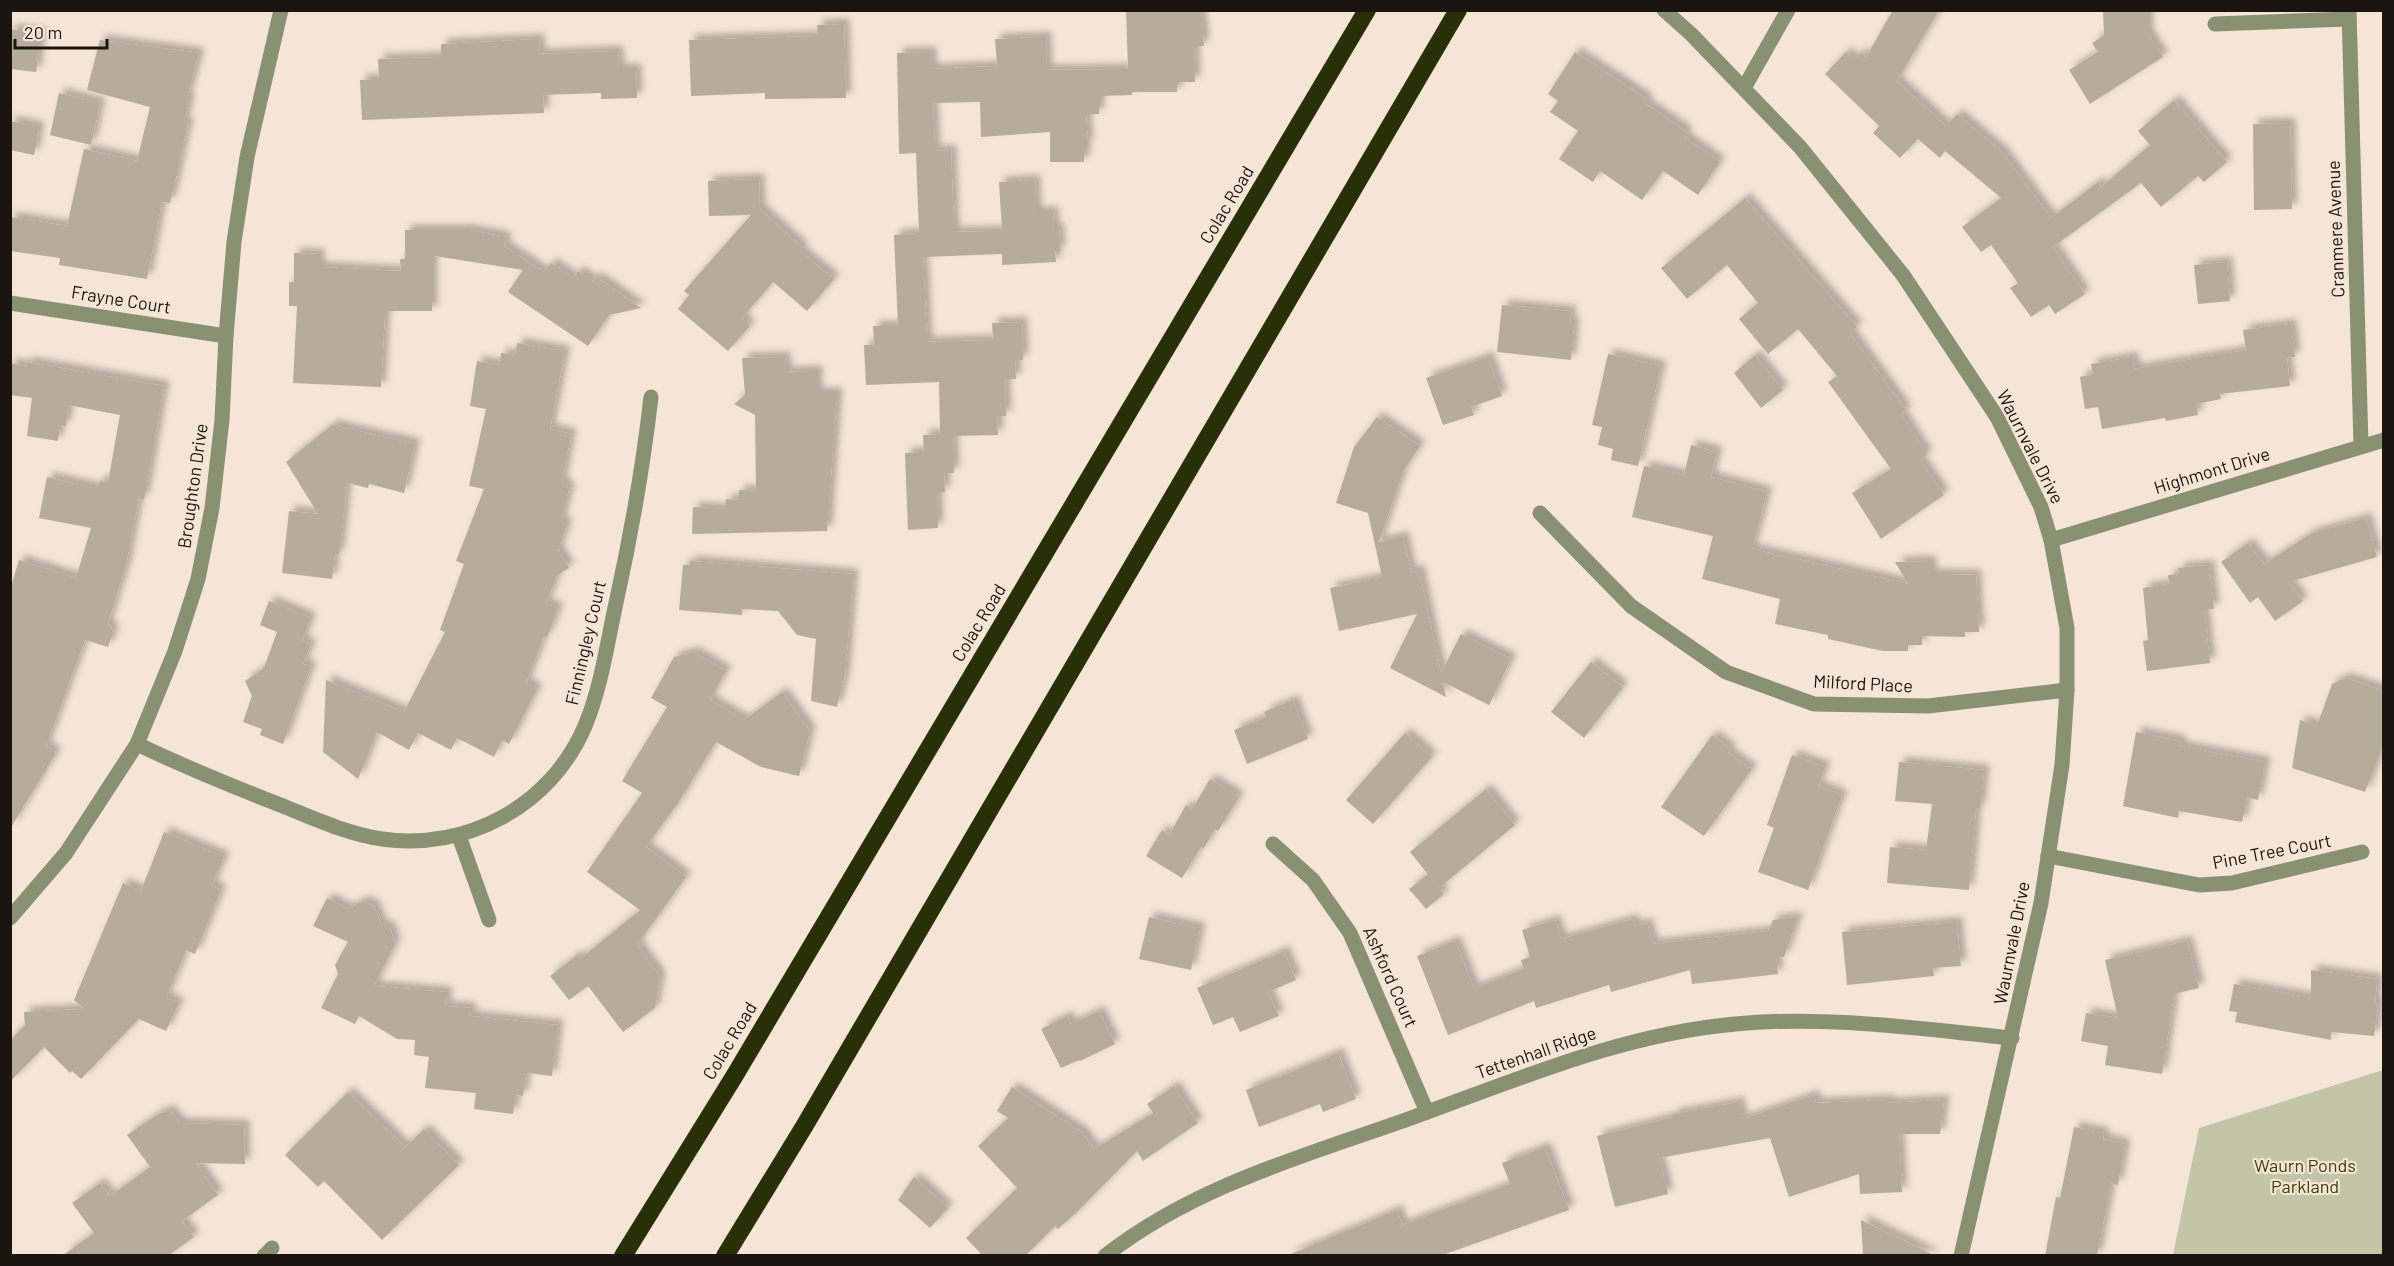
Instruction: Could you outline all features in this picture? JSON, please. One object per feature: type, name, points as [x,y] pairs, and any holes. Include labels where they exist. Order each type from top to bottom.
[{"type":"highway","name":"Colac Road","points":[[624,1256],[735,1075],[1367,10]]},
{"type":"highway","points":[[725,1256],[805,1125],[1458,10]]},
{"type":"street","name":"Broughton Drive","points":[[10,918],[66,853],[137,744],[175,651],[198,579],[213,508],[222,420],[234,242],[247,157],[281,10]]},
{"type":"street","name":"Waurnvale Drive","points":[[1664,10],[1744,88],[1800,147],[1903,275],[1997,417],[2041,507],[2051,540],[2067,628],[2067,690],[2062,765],[2041,903],[1961,1256]]},
{"type":"street","points":[[1744,88],[1788,10]]},
{"type":"street","points":[[2215,24],[2349,15]]},
{"type":"street","name":"Cranmere Avenue","points":[[2349,15],[2361,446]]},
{"type":"street","name":"Frayne Court","points":[[10,303],[226,336]]},
{"type":"street","name":"Finningley Court","points":[[137,744],[222,782],[351,833],[408,841],[459,836],[504,816],[536,794],[569,757],[584,728],[594,701],[624,565],[645,451],[651,397]]},
{"type":"street","name":"Highmont Drive","points":[[2051,540],[2384,440]]},
{"type":"street","name":"Milford Place","points":[[1540,513],[1631,606],[1726,672],[1814,704],[1928,706],[2067,690]]},
{"type":"street","points":[[459,836],[489,920]]},
{"type":"street","name":"Ashford Court","points":[[1273,844],[1313,880],[1350,933],[1428,1112]]},
{"type":"street","name":"Pine Tree Court","points":[[2048,856],[2199,885],[2232,883],[2362,852]]},
{"type":"street","name":"Tettenhall Ridge","points":[[1105,1256],[1173,1210],[1240,1179],[1581,1056],[1643,1039],[1701,1028],[1788,1021],[1884,1025],[2012,1038]]},
{"type":"green space","name":"Waurn Ponds Parkland","points":[[2383,1070],[2383,1255],[2173,1255],[2199,1128]]},
{"type":"building","points":[[1126,10],[1201,10],[1204,46],[1194,47],[1195,82],[1177,82],[1177,92],[1132,92],[1132,95],[1099,96],[1099,114],[1086,115],[1088,145],[1085,145],[1084,162],[1050,162],[1050,132],[981,137],[980,102],[933,103],[935,151],[951,150],[954,232],[1002,231],[999,182],[1035,180],[1036,212],[1053,212],[1054,229],[1059,229],[1060,251],[1055,251],[1056,262],[1002,265],[1002,254],[923,257],[927,342],[993,340],[992,323],[1022,322],[1023,360],[1015,360],[1016,379],[1005,379],[1006,416],[997,416],[998,435],[953,436],[954,473],[944,473],[945,492],[937,492],[938,528],[908,530],[905,453],[924,452],[923,435],[940,434],[939,382],[866,385],[864,345],[874,345],[873,326],[898,326],[894,235],[919,233],[916,153],[899,154],[897,53],[931,52],[932,69],[997,66],[995,39],[1046,37],[1047,70],[1128,69]]},
{"type":"building","points":[[1893,10],[1939,10],[1897,81],[1946,126],[1957,114],[2003,153],[2051,218],[2098,182],[2101,187],[2150,145],[2138,131],[2174,100],[2227,162],[2204,182],[2198,176],[2161,207],[2141,183],[2053,247],[2085,294],[2055,314],[2049,305],[2031,317],[2010,288],[2018,283],[1991,245],[1981,252],[1962,227],[2001,198],[1945,151],[1940,158],[1918,139],[1900,158],[1873,133],[1879,126],[1825,74],[1846,52],[1854,60],[1861,53],[1866,57]]},
{"type":"building","points":[[2103,10],[2148,10],[2148,34],[2163,57],[2090,104],[2069,70],[2098,52],[2092,43],[2104,35]]},
{"type":"building","points":[[844,24],[846,98],[765,99],[765,93],[691,96],[689,40],[818,36],[817,25]]},
{"type":"building","points":[[10,29],[41,33],[36,72],[10,69]]},
{"type":"building","points":[[539,39],[540,54],[618,51],[619,69],[636,69],[637,98],[601,99],[601,93],[543,95],[544,113],[362,120],[360,80],[379,79],[378,59],[441,57],[441,44]]},
{"type":"building","points":[[100,40],[199,53],[187,97],[189,101],[184,122],[188,123],[176,178],[170,203],[162,202],[147,279],[59,265],[60,258],[10,251],[10,217],[67,226],[84,149],[137,161],[150,107],[87,90]]},
{"type":"building","points":[[1575,52],[1647,99],[1645,103],[1687,132],[1684,137],[1720,162],[1698,195],[1663,171],[1642,200],[1600,171],[1593,182],[1559,159],[1578,131],[1550,112],[1558,101],[1548,94]]},
{"type":"building","points":[[59,93],[100,103],[91,145],[50,135]]},
{"type":"building","points":[[10,121],[39,127],[34,155],[10,150]]},
{"type":"building","points":[[2290,123],[2292,209],[2254,210],[2253,124]]},
{"type":"building","points":[[759,179],[760,209],[803,248],[800,251],[834,279],[807,311],[773,282],[742,318],[750,326],[728,351],[678,309],[689,295],[684,291],[751,215],[709,216],[708,181]]},
{"type":"building","points":[[1745,198],[1857,327],[1850,333],[1906,410],[1901,414],[1927,455],[1920,460],[1944,495],[1881,539],[1852,493],[1891,469],[1828,382],[1837,376],[1798,329],[1768,354],[1739,319],[1758,303],[1727,265],[1687,299],[1661,268]]},
{"type":"building","points":[[405,230],[469,230],[506,237],[504,246],[544,272],[551,263],[573,278],[578,271],[593,281],[596,277],[641,308],[609,315],[588,346],[508,292],[523,270],[435,256],[435,261],[432,261],[432,311],[385,311],[381,387],[293,383],[297,306],[289,306],[289,282],[294,282],[294,253],[319,254],[319,267],[401,271],[400,259],[405,259]]},
{"type":"building","points":[[2227,262],[2230,301],[2198,304],[2194,265]]},
{"type":"building","points":[[1502,305],[1571,311],[1570,322],[1574,322],[1571,360],[1497,352]]},
{"type":"building","points":[[2291,324],[2295,357],[2287,358],[2290,386],[2220,394],[2221,399],[2196,404],[2198,415],[2102,429],[2098,407],[2085,409],[2080,377],[2093,374],[2091,364],[2133,357],[2135,369],[2246,350],[2243,330]]},
{"type":"building","points":[[517,343],[565,351],[550,429],[571,434],[562,481],[569,489],[561,522],[567,524],[558,550],[569,568],[557,575],[546,604],[558,608],[547,637],[544,636],[526,683],[537,689],[509,744],[502,740],[494,757],[457,738],[451,750],[418,733],[409,750],[377,732],[358,779],[323,752],[326,680],[404,712],[445,632],[440,630],[464,564],[456,561],[484,489],[469,486],[486,409],[470,406],[477,361],[499,365],[501,353],[515,355]]},
{"type":"building","points":[[1608,354],[1661,366],[1638,466],[1611,460],[1613,449],[1598,445],[1602,427],[1592,425]]},
{"type":"building","points":[[1755,355],[1783,390],[1761,408],[1734,373]]},
{"type":"building","points":[[785,357],[786,372],[817,371],[817,393],[837,393],[827,531],[692,534],[693,507],[725,509],[726,499],[738,500],[739,490],[756,491],[755,415],[734,404],[745,395],[742,358]]},
{"type":"building","points":[[1488,357],[1502,396],[1471,407],[1474,415],[1443,425],[1426,378]]},
{"type":"building","points":[[27,362],[164,386],[144,500],[139,498],[126,565],[108,623],[113,632],[108,647],[85,640],[46,746],[56,753],[10,829],[10,589],[19,560],[76,578],[91,528],[39,518],[47,477],[96,488],[100,481],[108,482],[120,415],[68,405],[66,426],[60,425],[58,441],[27,436],[32,398],[10,395],[10,363],[26,366]]},
{"type":"building","points":[[1377,417],[1420,446],[1403,471],[1379,542],[1403,536],[1411,572],[1419,570],[1441,673],[1461,634],[1511,659],[1489,705],[1443,682],[1446,697],[1390,668],[1417,614],[1339,631],[1330,588],[1382,577],[1368,513],[1336,503],[1354,447]]},
{"type":"building","points":[[332,425],[415,444],[404,493],[369,484],[368,488],[347,483],[339,555],[335,554],[332,579],[282,573],[289,511],[318,514],[286,462]]},
{"type":"building","points":[[1691,445],[1717,452],[1711,477],[1767,492],[1752,549],[1908,584],[1895,562],[1931,561],[1931,574],[1976,575],[1979,632],[1965,632],[1965,637],[1922,636],[1922,645],[1908,645],[1908,651],[1883,651],[1828,639],[1828,635],[1775,624],[1780,599],[1702,579],[1713,536],[1632,517],[1644,466],[1684,475]]},
{"type":"building","points":[[2366,518],[2377,557],[2289,582],[2303,601],[2275,621],[2258,597],[2250,603],[2221,562],[2248,543],[2264,564],[2312,533]]},
{"type":"building","points":[[690,561],[853,574],[845,675],[837,707],[811,701],[816,639],[797,635],[778,611],[742,609],[742,615],[679,610],[683,565],[690,565]]},
{"type":"building","points":[[2209,565],[2214,609],[2204,610],[2210,663],[2147,671],[2143,641],[2148,640],[2143,588],[2169,584],[2168,575],[2179,574],[2178,568]]},
{"type":"building","points":[[269,601],[311,618],[302,641],[311,644],[303,664],[311,667],[283,744],[260,735],[262,729],[243,722],[252,696],[245,681],[264,668],[277,632],[260,625]]},
{"type":"building","points":[[693,652],[726,671],[710,700],[744,720],[782,692],[810,731],[799,776],[761,767],[716,742],[678,803],[646,847],[686,877],[637,945],[660,976],[655,1008],[623,1032],[588,986],[569,1000],[550,976],[577,955],[580,959],[640,910],[587,872],[642,793],[622,781],[667,707],[651,698],[674,657]]},
{"type":"building","points":[[1591,662],[1623,687],[1584,738],[1551,712]]},
{"type":"building","points":[[2346,678],[2384,691],[2384,743],[2365,792],[2292,768],[2300,720],[2317,726],[2332,684]]},
{"type":"building","points":[[1293,700],[1308,739],[1247,764],[1234,730],[1266,717],[1264,712]]},
{"type":"building","points":[[2136,732],[2181,741],[2180,746],[2265,762],[2258,800],[2247,798],[2242,822],[2179,811],[2178,818],[2123,806]]},
{"type":"building","points":[[1405,733],[1432,757],[1373,824],[1346,800]]},
{"type":"building","points":[[1712,735],[1731,749],[1728,753],[1752,769],[1704,836],[1661,807]]},
{"type":"building","points":[[1792,755],[1825,767],[1818,786],[1842,795],[1808,890],[1758,872],[1774,828],[1767,825]]},
{"type":"building","points":[[1899,762],[1984,770],[1980,809],[1976,808],[1969,890],[1887,883],[1890,847],[1926,850],[1932,804],[1895,801]]},
{"type":"building","points":[[1210,779],[1239,797],[1218,831],[1215,829],[1203,849],[1201,847],[1182,878],[1146,856],[1162,830],[1169,835],[1186,805],[1192,809]]},
{"type":"building","points":[[1486,789],[1515,825],[1439,888],[1410,852]]},
{"type":"building","points":[[164,832],[224,857],[212,886],[221,890],[195,954],[186,950],[166,998],[179,1003],[166,1031],[139,1019],[81,1079],[72,1071],[70,1073],[44,1047],[10,1082],[10,1040],[25,1025],[24,1012],[85,1009],[74,1000],[123,883],[141,891]]},
{"type":"building","points":[[1428,874],[1444,894],[1426,909],[1409,889]]},
{"type":"building","points":[[327,898],[348,909],[363,901],[374,906],[381,924],[390,928],[395,944],[374,986],[447,992],[446,1006],[471,1008],[470,1016],[558,1025],[552,1076],[526,1073],[523,1096],[516,1095],[513,1114],[474,1109],[476,1093],[425,1088],[429,1057],[414,1055],[415,1040],[397,1039],[359,1016],[355,1024],[321,1008],[338,974],[335,965],[348,942],[313,926]]},
{"type":"building","points":[[1149,917],[1200,928],[1191,970],[1139,959]]},
{"type":"building","points":[[1798,917],[1784,957],[1776,958],[1778,974],[1692,984],[1690,970],[1611,992],[1609,985],[1536,1008],[1534,1001],[1448,1035],[1417,956],[1455,941],[1474,988],[1524,969],[1521,960],[1530,957],[1522,930],[1555,920],[1561,939],[1633,919],[1635,926],[1647,923],[1653,944],[1768,931],[1773,920]]},
{"type":"building","points":[[1957,922],[1961,966],[1933,968],[1934,976],[1847,985],[1842,932]]},
{"type":"building","points":[[2187,941],[2199,988],[2174,994],[2162,1074],[2105,1065],[2108,1046],[2081,1041],[2086,1013],[2118,1018],[2105,960]]},
{"type":"building","points":[[1284,951],[1296,980],[1268,992],[1279,1016],[1240,1032],[1233,1017],[1213,1025],[1197,988]]},
{"type":"building","points":[[2311,970],[2377,979],[2375,1003],[2378,1004],[2374,1036],[2331,1032],[2331,1040],[2235,1022],[2237,1012],[2229,1011],[2234,984],[2311,998]]},
{"type":"building","points":[[1099,1011],[1115,1044],[1061,1068],[1041,1029],[1067,1016],[1071,1024]]},
{"type":"building","points":[[1338,1053],[1356,1099],[1323,1112],[1320,1104],[1259,1127],[1246,1090]]},
{"type":"building","points":[[1174,1086],[1198,1123],[1143,1161],[1137,1151],[1076,1213],[1058,1229],[1055,1226],[1025,1256],[983,1256],[966,1238],[1017,1188],[978,1146],[1008,1118],[997,1111],[1012,1087],[1083,1133],[1094,1149],[1153,1113],[1147,1104]]},
{"type":"building","points":[[348,1092],[405,1147],[424,1129],[459,1165],[382,1240],[324,1181],[318,1187],[285,1155]]},
{"type":"building","points":[[1814,1095],[1816,1103],[1944,1100],[1940,1134],[1899,1134],[1902,1192],[1860,1194],[1859,1174],[1789,1197],[1770,1138],[1659,1158],[1668,1194],[1615,1207],[1597,1136],[1673,1117],[1673,1114],[1739,1102],[1742,1119]]},
{"type":"building","points":[[169,1110],[180,1123],[244,1125],[245,1164],[196,1163],[218,1195],[182,1221],[194,1237],[168,1256],[62,1256],[94,1233],[72,1203],[100,1183],[110,1196],[150,1167],[127,1135],[158,1114]]},
{"type":"building","points":[[2074,1127],[2104,1133],[2103,1139],[2125,1144],[2118,1185],[2111,1183],[2097,1256],[2045,1256],[2056,1197],[2060,1198]]},
{"type":"building","points":[[1545,1147],[1569,1210],[1440,1256],[1286,1256],[1397,1210],[1402,1225],[1510,1184],[1502,1163]]},
{"type":"building","points":[[914,1177],[948,1208],[930,1228],[898,1200]]},
{"type":"building","points":[[1861,1220],[1936,1256],[1863,1256]]}]
